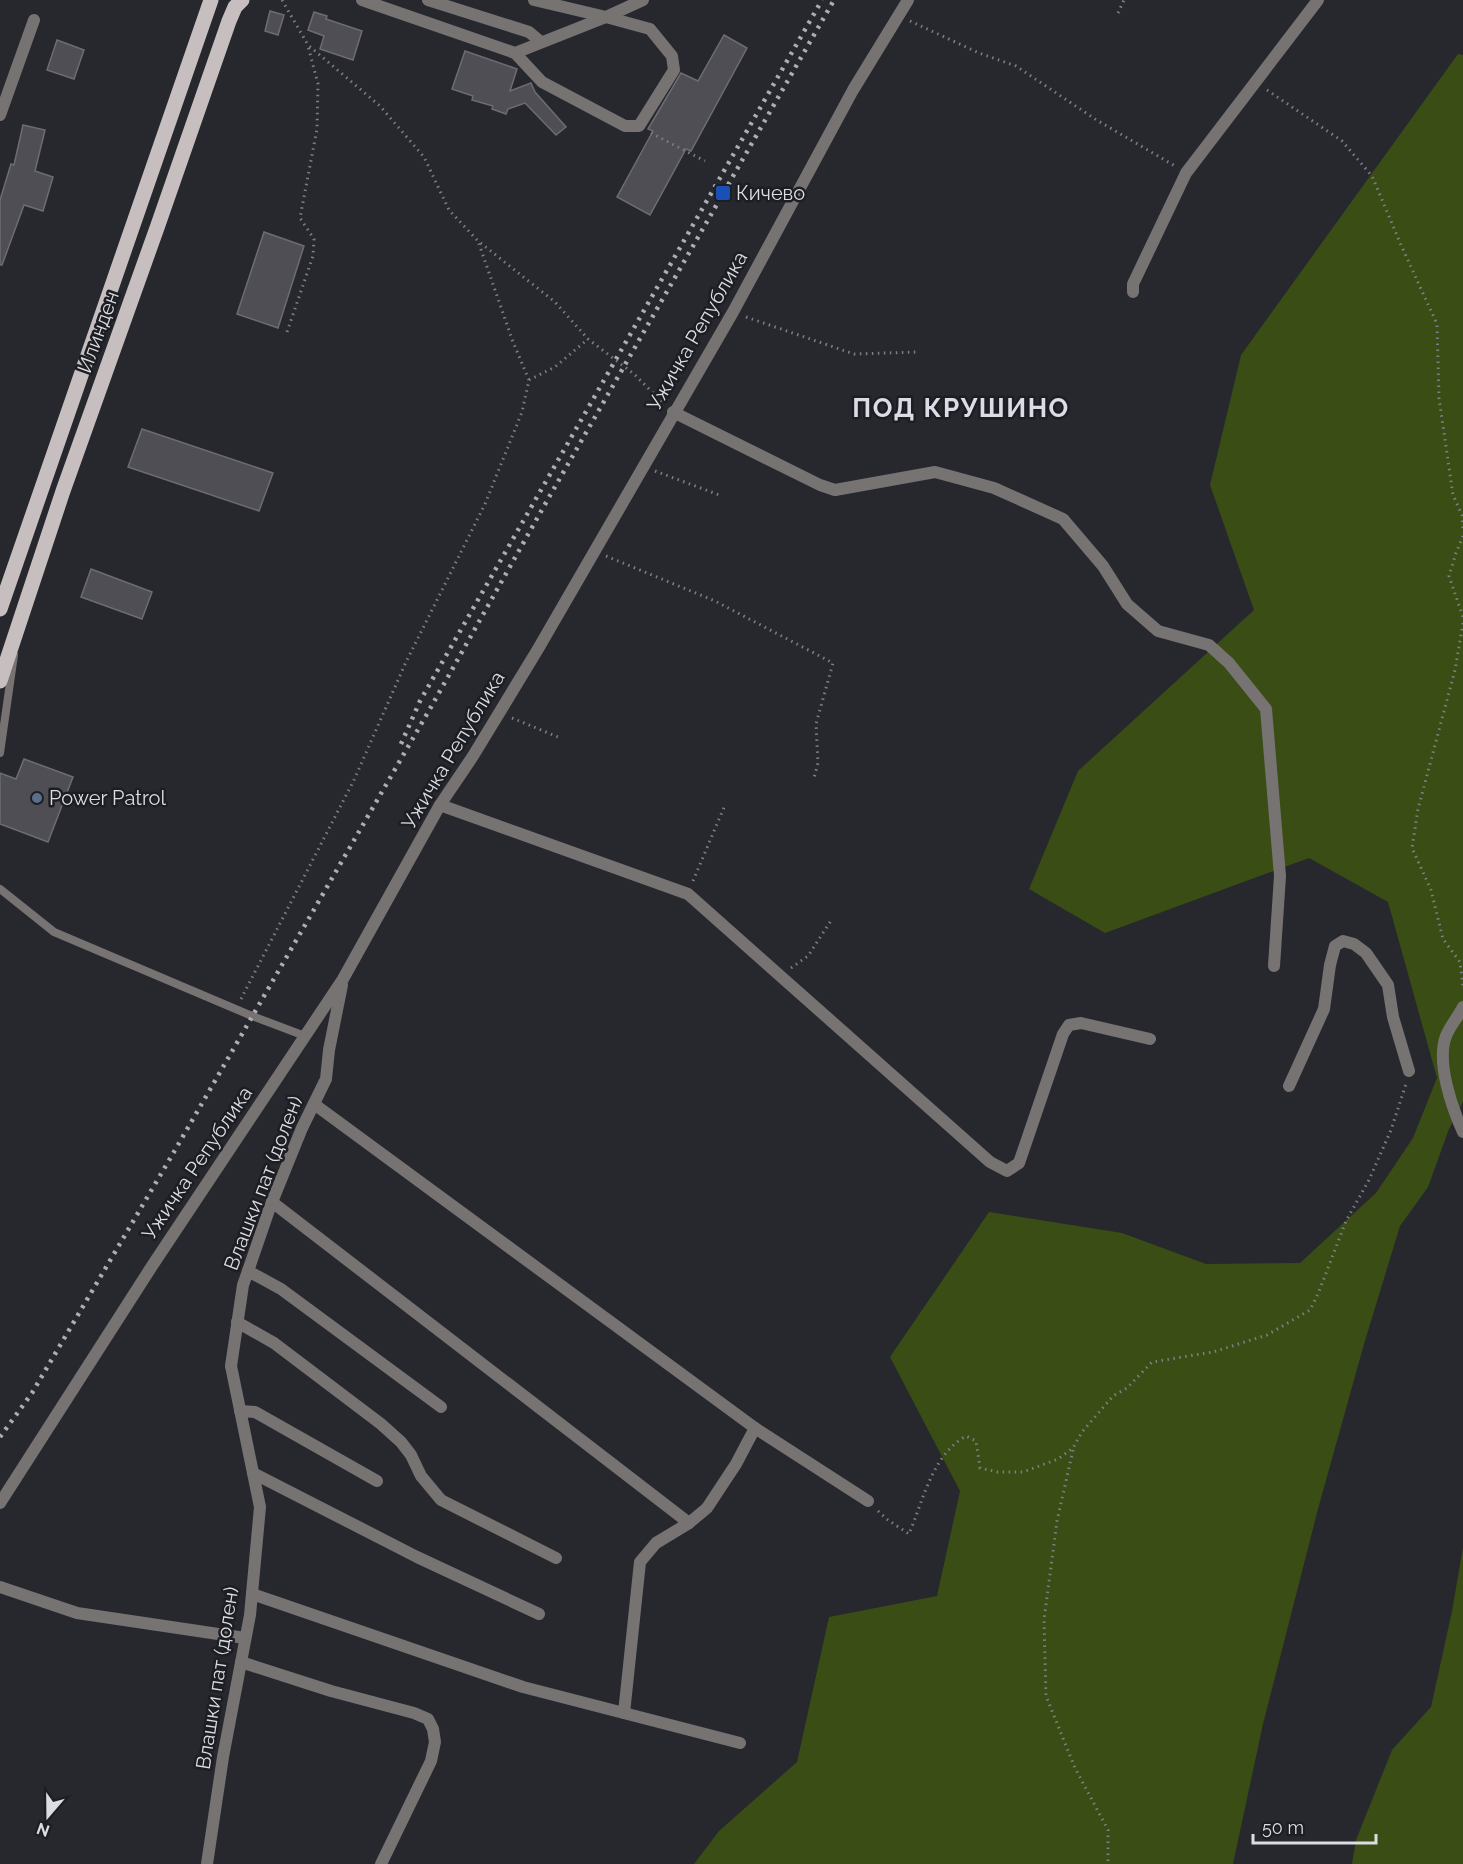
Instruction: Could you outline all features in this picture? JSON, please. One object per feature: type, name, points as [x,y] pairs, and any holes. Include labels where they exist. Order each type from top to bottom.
[{"type":"main road","name":"Илинден","points":[[0,609],[211,0]]},
{"type":"main road","name":"Илинден","points":[[0,681],[18,623],[229,21],[235,7],[242,0]]},
{"type":"street","points":[[362,0],[515,53],[542,82],[625,126],[639,126],[674,70],[672,56],[650,29],[534,0]]},
{"type":"street","points":[[428,0],[529,32],[541,42]]},
{"type":"street","points":[[515,53],[643,0]]},
{"type":"street","name":"Ужичка Република","points":[[0,1503],[152,1266],[343,979],[440,805],[499,713],[733,312],[853,90],[908,0]]},
{"type":"street","points":[[1133,292],[1133,284],[1186,173],[1318,0]]},
{"type":"street","points":[[0,115],[34,20]]},
{"type":"street","points":[[673,412],[820,485],[835,490],[935,472],[994,488],[1063,519],[1103,566],[1127,604],[1158,631],[1209,645],[1229,663],[1266,710],[1280,876],[1274,966]]},
{"type":"street","points":[[440,805],[688,894],[990,1161],[1006,1171],[1019,1163],[1063,1034],[1069,1024],[1081,1023],[1150,1039]]},
{"type":"street","points":[[1289,1086],[1324,1009],[1335,946],[1343,941],[1354,944],[1366,953],[1388,985],[1409,1071]]},
{"type":"street","name":"Влашки пат (долен)","points":[[207,1864],[223,1757],[246,1638],[260,1507],[231,1366],[237,1322],[243,1285],[272,1202],[326,1079],[329,1050],[343,979]]},
{"type":"street","points":[[1463,1007],[1445,1038],[1443,1070],[1453,1111],[1463,1132]]},
{"type":"street","points":[[314,1104],[755,1428],[868,1501]]},
{"type":"street","points":[[272,1202],[689,1523]]},
{"type":"street","points":[[248,1271],[281,1289],[441,1407]]},
{"type":"street","points":[[237,1322],[274,1343],[381,1424],[401,1442],[411,1455],[421,1476],[441,1500],[556,1558]]},
{"type":"street","points":[[240,1411],[255,1412],[377,1481]]},
{"type":"street","points":[[624,1713],[640,1562],[656,1542],[689,1523],[707,1508],[736,1464],[755,1428]]},
{"type":"street","points":[[253,1473],[417,1557],[539,1614]]},
{"type":"street","points":[[0,1587],[77,1613],[246,1638]]},
{"type":"street","points":[[252,1594],[523,1687],[740,1743]]},
{"type":"street","points":[[241,1662],[428,1719],[433,1729],[435,1742],[431,1761],[381,1864]]},
{"type":"lane","points":[[0,753],[18,623]]},
{"type":"lane","points":[[0,889],[54,932],[305,1036]]},
{"type":"path","points":[[282,0],[308,45],[318,84],[317,129],[300,218],[314,239],[313,256],[287,332]]},
{"type":"path","points":[[1118,13],[1124,0]]},
{"type":"path","points":[[900,15],[979,53],[1016,66],[1095,119],[1186,173]]},
{"type":"path","points":[[308,45],[380,106],[424,157],[449,210],[478,241],[555,302],[588,339],[634,374],[673,412]]},
{"type":"path","points":[[1256,82],[1296,112],[1342,141],[1372,176],[1437,324],[1439,398],[1453,495],[1462,515],[1463,531]]},
{"type":"path","points":[[639,126],[705,161]]},
{"type":"path","points":[[236,1009],[354,780],[406,662],[486,504],[522,412],[529,380],[513,342],[478,241]]},
{"type":"path","points":[[733,312],[854,354],[918,352]]},
{"type":"path","points":[[529,380],[555,367],[588,339]]},
{"type":"path","points":[[642,466],[722,496]]},
{"type":"path","points":[[1463,536],[1449,576],[1463,617]]},
{"type":"path","points":[[594,551],[715,601],[833,663],[816,724],[818,763],[814,778]]},
{"type":"path","points":[[1463,624],[1455,670],[1418,809],[1412,848],[1431,890],[1443,939],[1460,962],[1463,986]]},
{"type":"path","points":[[499,713],[558,737]]},
{"type":"path","points":[[688,894],[725,805]]},
{"type":"path","points":[[780,976],[808,956],[831,919]]},
{"type":"path","points":[[1108,1864],[1108,1830],[1075,1768],[1046,1696],[1044,1620],[1057,1521],[1073,1449],[1082,1432],[1113,1396],[1127,1388],[1152,1362],[1213,1352],[1267,1335],[1310,1310],[1346,1221],[1369,1180],[1391,1130],[1409,1071]]},
{"type":"path","points":[[868,1501],[888,1520],[909,1534],[936,1468],[952,1446],[966,1436],[976,1441],[980,1468],[998,1472],[1023,1472],[1058,1459],[1073,1449]]},
{"type":"green space","points":[[1458,54],[1463,55],[1463,1102],[1449,1129],[1428,1187],[1400,1226],[1364,1344],[1318,1509],[1263,1724],[1233,1864],[694,1864],[719,1831],[797,1762],[829,1617],[937,1596],[960,1491],[890,1357],[989,1212],[1122,1233],[1206,1264],[1300,1263],[1376,1193],[1413,1138],[1437,1078],[1388,902],[1309,858],[1105,933],[1029,889],[1078,771],[1254,610],[1210,485],[1241,355]]},
{"type":"green space","points":[[1463,1547],[1463,1864],[1352,1864],[1356,1840],[1392,1750],[1431,1707]]},
{"type":"building","points":[[270,11],[284,15],[278,35],[265,31]]},
{"type":"building","points":[[314,12],[327,16],[326,19],[362,31],[353,60],[320,49],[324,36],[308,30]]},
{"type":"building","points":[[724,35],[747,48],[691,151],[686,149],[650,215],[617,197],[653,131],[648,129],[681,73],[698,81]]},
{"type":"building","points":[[57,40],[84,50],[74,79],[47,70]]},
{"type":"building","points":[[465,51],[517,69],[510,91],[531,83],[535,92],[566,127],[556,135],[525,103],[508,109],[506,114],[492,109],[493,106],[472,100],[473,96],[452,89]]},
{"type":"building","points":[[23,125],[45,130],[35,171],[53,177],[43,211],[24,205],[2,265],[0,265],[0,200],[11,164],[14,165]]},
{"type":"building","points":[[264,232],[304,246],[278,328],[237,314]]},
{"type":"building","points":[[142,429],[273,473],[259,511],[128,467]]},
{"type":"building","points":[[91,569],[152,592],[142,619],[81,597]]},
{"type":"building","name":"Power Patrol","points":[[24,759],[73,777],[48,842],[0,824],[0,773],[16,779]]},
{"type":"railway","points":[[401,744],[420,701],[822,0]]},
{"type":"railway","points":[[0,1437],[32,1393],[171,1157],[431,707],[834,0]]},
{"type":"place","name":"Кичево","points":[[723,193]]},
{"type":"place","name":"Power Patrol","points":[[37,798]]},
{"type":"district","name":"ПОД КРУШИНО","points":[[961,408]]}]
